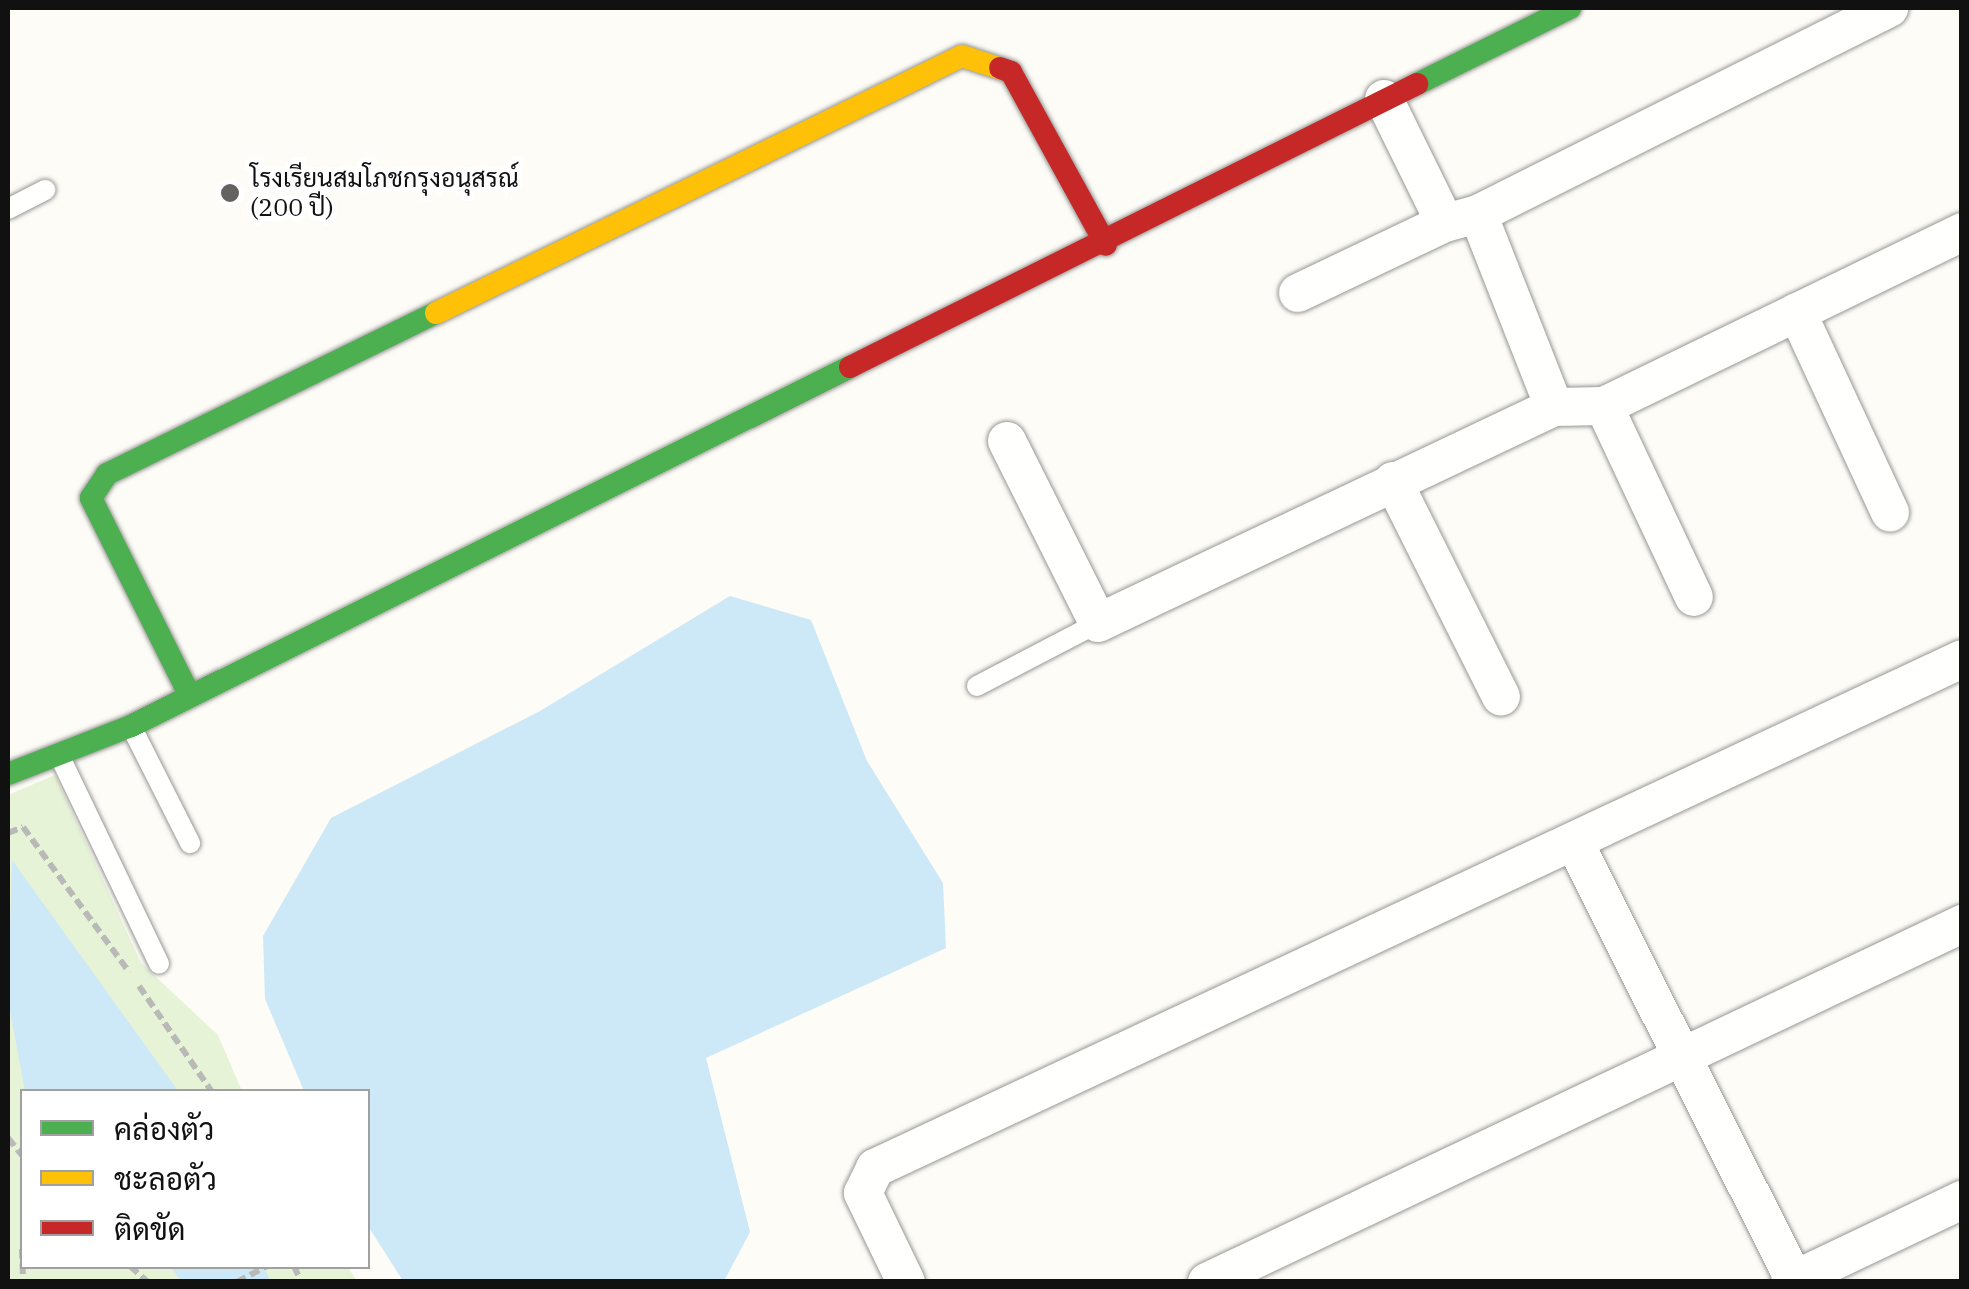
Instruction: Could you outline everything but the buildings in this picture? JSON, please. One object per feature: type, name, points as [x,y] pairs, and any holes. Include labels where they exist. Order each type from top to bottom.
[{"type":"street","points":[[1298,293],[1461,218],[1889,8]]},
{"type":"street","points":[[14,773],[131,726],[189,694],[1106,245],[1562,9]]},
{"type":"street","points":[[189,694],[91,498],[107,474],[962,56],[1011,72],[1106,245]]},
{"type":"street","points":[[1384,99],[1461,218],[1554,407]]},
{"type":"street","points":[[1007,441],[1098,622],[1554,407],[1604,406],[1962,232]]},
{"type":"street","points":[[1797,312],[1890,512]]},
{"type":"street","points":[[1604,406],[1694,597]]},
{"type":"street","points":[[1392,482],[1501,697]]},
{"type":"street","points":[[906,1282],[863,1193],[875,1168],[1575,844],[1962,658]]},
{"type":"street","points":[[1575,844],[1793,1281],[1962,1200]]},
{"type":"street","points":[[1207,1282],[1962,924]]},
{"type":"lane","points":[[8,208],[45,190]]},
{"type":"lane","points":[[978,686],[1098,622]]},
{"type":"lane","points":[[131,726],[190,843]]},
{"type":"lane","points":[[8,746],[14,773]]},
{"type":"lane","points":[[59,755],[159,964]]},
{"type":"path","points":[[8,833],[22,828],[210,1089]]},
{"type":"path","points":[[237,1282],[261,1269]]},
{"type":"path","points":[[138,1278],[148,1282]]},
{"type":"green space","points":[[55,775],[141,963],[218,1035],[241,1089],[20,1089],[20,1269],[349,1269],[357,1281],[8,1281],[8,795]]},
{"type":"water","points":[[730,596],[811,620],[867,761],[943,883],[946,948],[706,1058],[750,1232],[724,1281],[403,1281],[370,1229],[370,1089],[303,1089],[265,999],[263,936],[331,818],[540,711]]},
{"type":"water","points":[[12,860],[176,1089],[25,1089],[8,1000]]},
{"type":"water","points":[[172,1269],[264,1269],[271,1281],[181,1281]]},
{"type":"traffic: fast","points":[[1417,84],[1570,8]]},
{"type":"traffic: fast","points":[[189,694],[91,498],[107,474],[436,313]]},
{"type":"traffic: fast","points":[[8,774],[131,726],[850,367]]},
{"type":"traffic: slow","points":[[436,313],[962,56],[1000,68]]},
{"type":"traffic: jam","points":[[1000,68],[1011,72],[1106,245]]},
{"type":"traffic: jam","points":[[850,367],[1417,84]]},
{"type":"place","name":"โรงเรียนสมโภชกรุงอนุสรณ์ (200 ปี)","points":[[230,193]]}]
